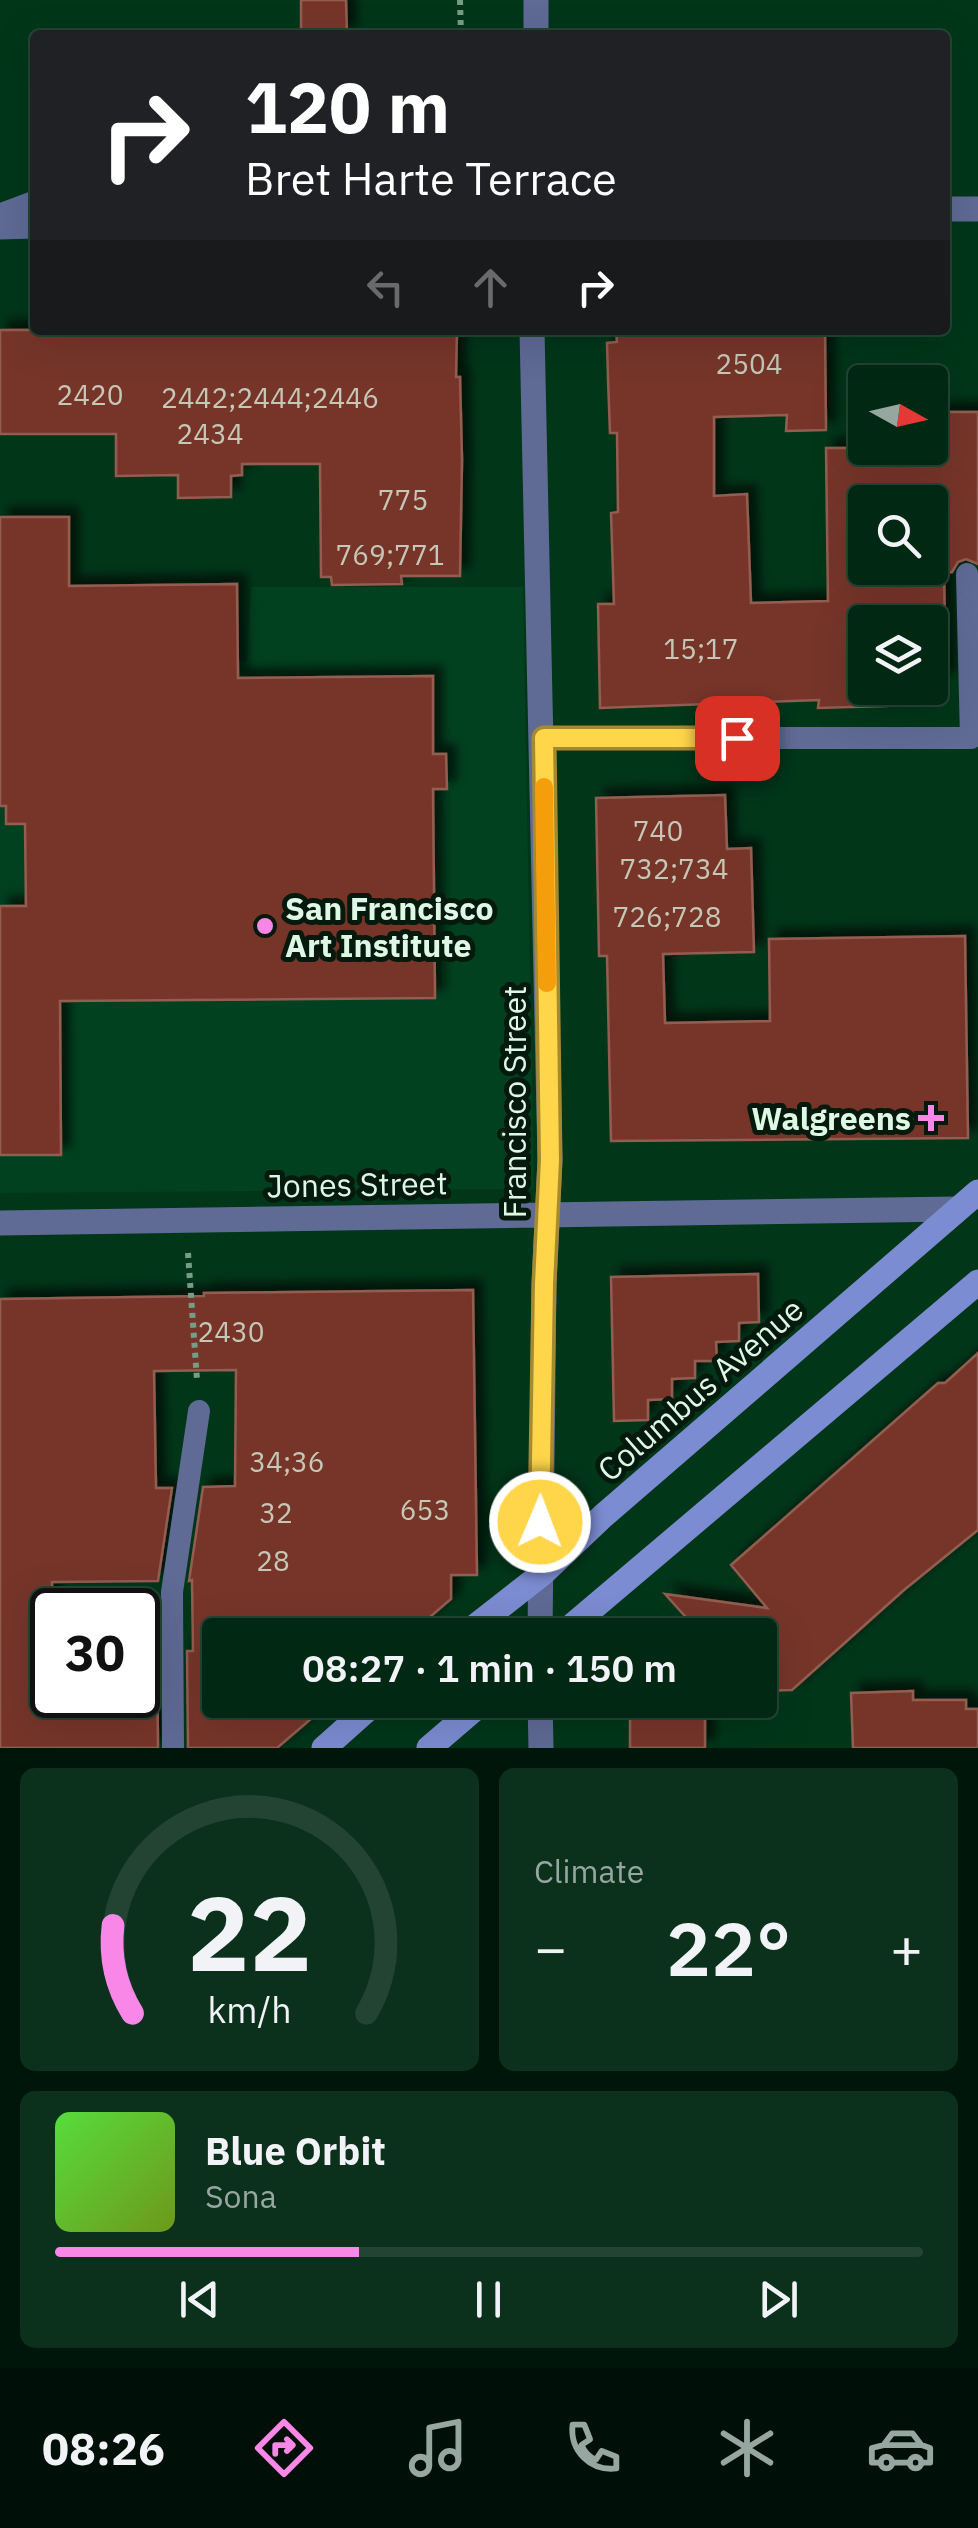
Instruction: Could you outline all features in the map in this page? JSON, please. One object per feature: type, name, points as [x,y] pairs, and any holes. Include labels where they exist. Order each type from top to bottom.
[{"type":"main road","name":"Columbus Avenue","points":[[486,1618],[542,1574],[603,1516],[978,1192]]},
{"type":"main road","points":[[580,1618],[978,1282]]},
{"type":"main road","points":[[324,1748],[358,1718]]},
{"type":"main road","points":[[428,1748],[464,1718]]},
{"type":"street","points":[[536,0],[536,30]]},
{"type":"street","points":[[0,216],[30,205]]},
{"type":"street","points":[[950,209],[978,208]]},
{"type":"street","points":[[0,227],[30,226]]},
{"type":"street","name":"Francisco Street","points":[[532,335],[544,738],[550,1160],[541,1618]]},
{"type":"street","name":"Jones Street","points":[[0,1223],[956,1210]]},
{"type":"street","points":[[541,1718],[542,1748]]},
{"type":"lane","points":[[544,738],[971,738],[967,574]]},
{"type":"lane","points":[[173,1748],[172,1592],[199,1411]]},
{"type":"path","points":[[460,0],[461,30]]},
{"type":"path","points":[[186,1220],[199,1411]]},
{"type":"shaded area","name":"San Francisco Art Institute","points":[[87,585],[93,662],[247,661],[251,587],[523,587],[534,1189],[0,1193],[0,588]]},
{"type":"building","points":[[301,0],[346,0],[347,30],[301,30]]},
{"type":"building","points":[[0,330],[30,330],[30,335],[457,335],[462,460],[460,576],[401,576],[402,584],[332,585],[331,577],[321,577],[320,464],[242,464],[242,475],[231,476],[231,497],[178,498],[178,475],[116,476],[116,434],[0,434]]},
{"type":"building","points":[[616,335],[825,335],[826,430],[786,431],[787,415],[714,417],[714,496],[747,494],[751,603],[828,601],[826,448],[848,448],[848,465],[948,465],[948,412],[978,412],[978,564],[966,559],[948,572],[948,485],[848,485],[848,585],[944,585],[945,605],[848,605],[848,705],[886,706],[818,708],[819,700],[600,708],[598,604],[614,604],[611,513],[618,512],[617,433],[610,433],[607,343],[617,342]]},
{"type":"building","points":[[0,517],[69,517],[69,586],[237,584],[238,678],[433,676],[433,754],[446,754],[447,789],[433,789],[435,998],[60,1001],[61,1155],[0,1155],[0,906],[26,906],[25,824],[6,824],[6,806],[0,806]]},
{"type":"building","points":[[725,795],[727,849],[751,848],[754,952],[663,954],[665,1023],[770,1021],[769,939],[965,936],[968,1138],[611,1141],[607,956],[599,956],[596,798]]},
{"type":"building","points":[[758,1274],[759,1322],[739,1323],[739,1341],[716,1342],[717,1361],[695,1361],[695,1378],[672,1379],[672,1399],[648,1400],[648,1420],[614,1421],[611,1277]]},
{"type":"building","points":[[473,1290],[477,1575],[451,1575],[451,1599],[429,1618],[202,1618],[202,1718],[312,1718],[277,1748],[188,1748],[187,1651],[193,1651],[192,1580],[189,1581],[203,1487],[235,1486],[236,1370],[154,1371],[156,1488],[172,1488],[158,1581],[52,1582],[52,1588],[30,1588],[30,1718],[158,1718],[158,1748],[0,1748],[0,1299]]},
{"type":"building","points":[[978,1353],[978,1530],[792,1690],[777,1690],[777,1618],[687,1618],[665,1594],[767,1608],[731,1565],[938,1383],[945,1383]]},
{"type":"building","points":[[913,1691],[913,1700],[966,1700],[966,1709],[978,1709],[978,1748],[853,1748],[851,1693]]},
{"type":"building","points":[[630,1718],[705,1718],[705,1748],[630,1748]]},
{"type":"slow traffic","points":[[544,787],[547,983]]},
{"type":"place","name":"San Francisco Art Institute","points":[[265,926]]},
{"type":"place","name":"Walgreens","points":[[931,1118]]},
{"type":"route","points":[[540,1522],[550,1160],[544,738],[737,738]]}]
